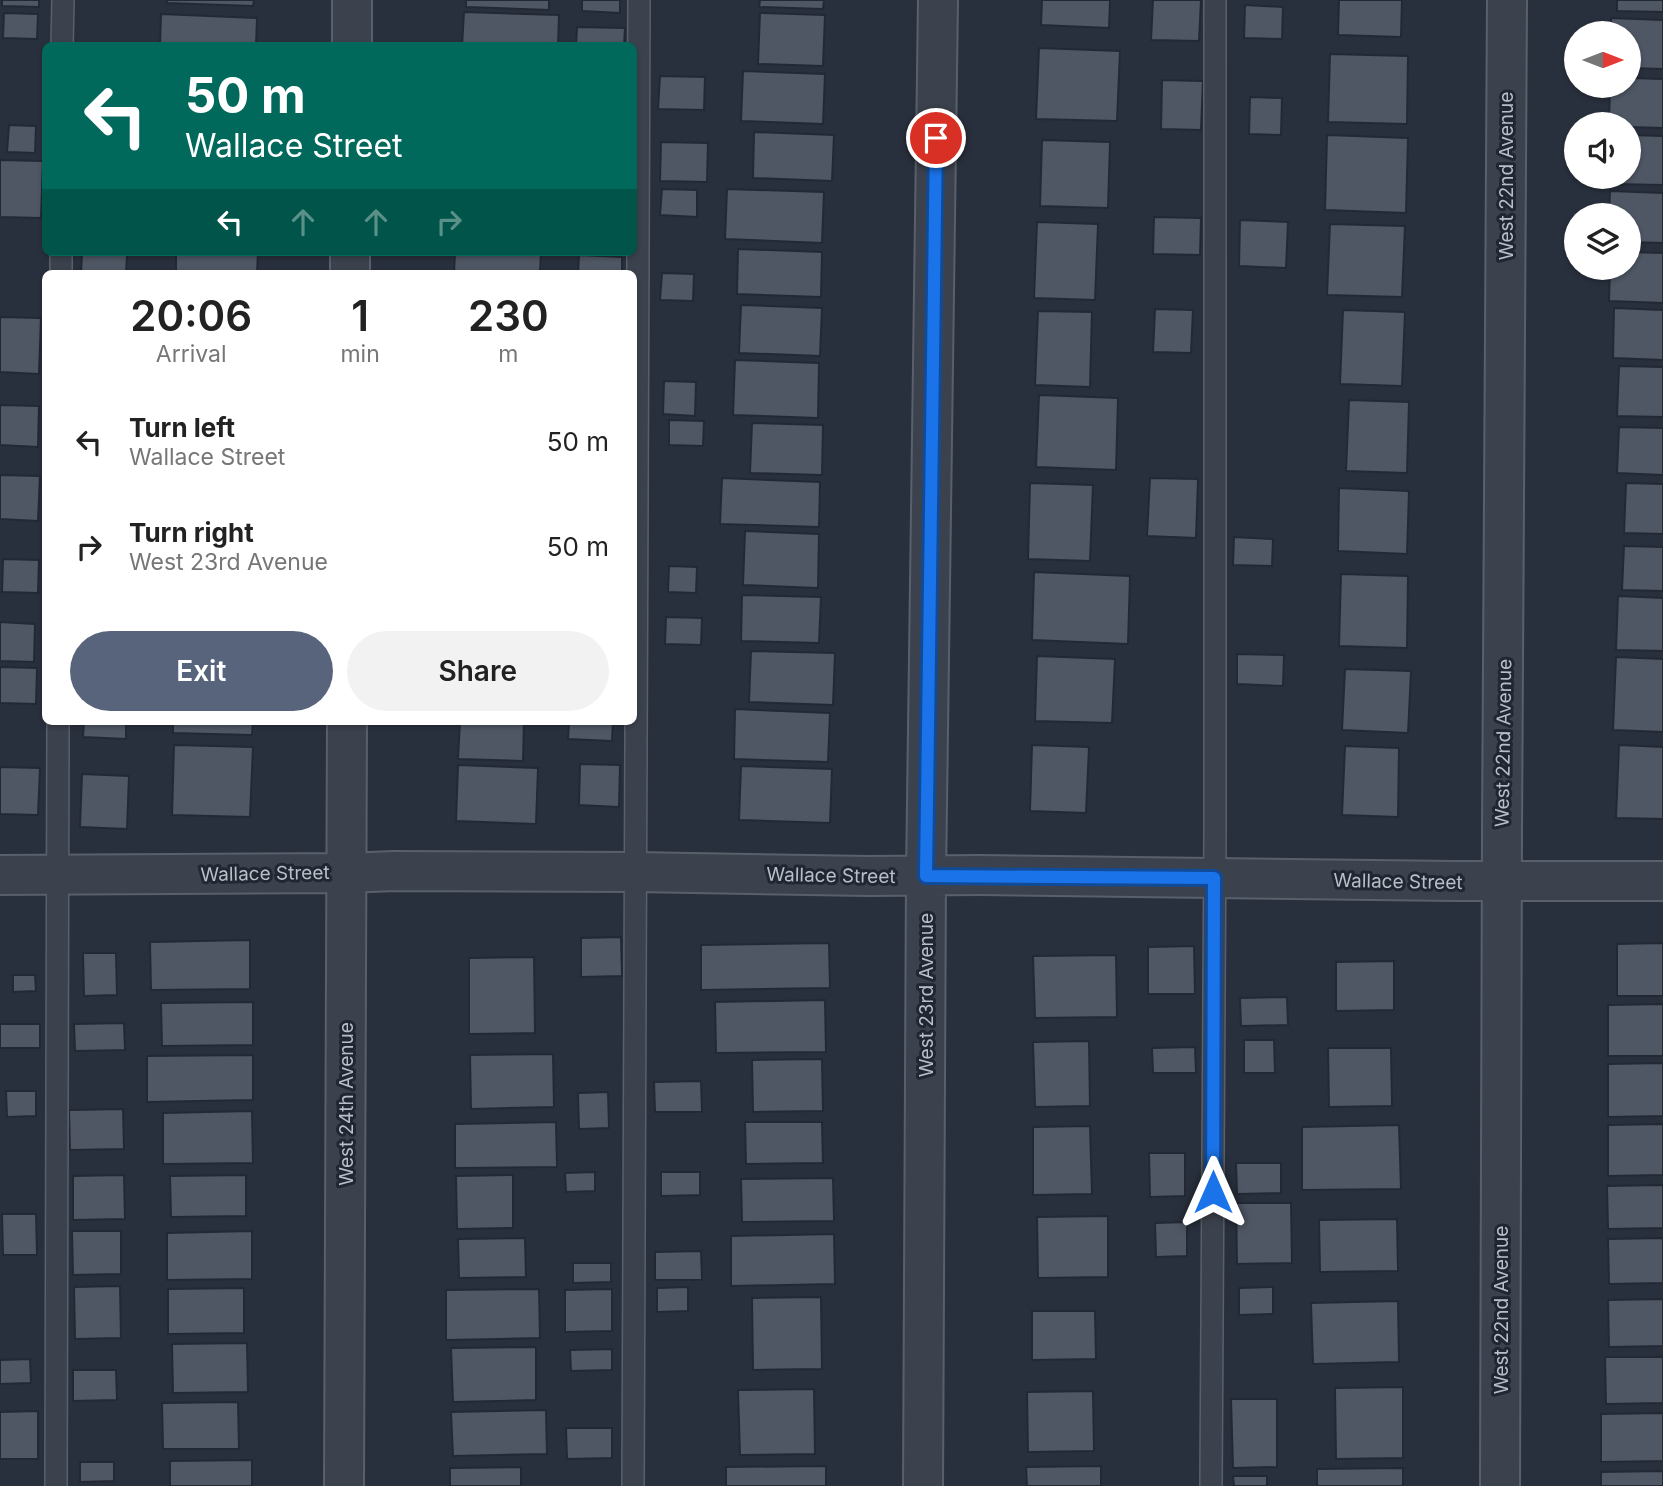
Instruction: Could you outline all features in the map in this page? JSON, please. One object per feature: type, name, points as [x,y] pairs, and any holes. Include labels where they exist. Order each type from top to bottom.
[{"type":"street","points":[[352,0],[352,42]]},
{"type":"street","name":"West 23rd Avenue","points":[[923,1486],[926,876],[938,0]]},
{"type":"street","name":"West 22nd Avenue","points":[[1500,1486],[1507,0]]},
{"type":"street","name":"West 24th Avenue","points":[[344,1486],[347,725]]},
{"type":"street","name":"Wallace Street","points":[[0,875],[394,871],[1502,882],[1663,881]]},
{"type":"lane","points":[[62,42],[63,0]]},
{"type":"lane","points":[[637,436],[639,0]]},
{"type":"lane","points":[[1211,1486],[1215,0]]},
{"type":"lane","points":[[56,1486],[58,725]]},
{"type":"lane","points":[[633,1486],[636,725]]},
{"type":"building","points":[[2,0],[39,0],[39,7],[2,6]]},
{"type":"building","points":[[167,0],[254,0],[253,6],[167,3]]},
{"type":"building","points":[[466,0],[549,0],[549,10],[466,7]]},
{"type":"building","points":[[582,0],[620,0],[620,13],[582,11]]},
{"type":"building","points":[[760,0],[824,0],[823,9],[759,7]]},
{"type":"building","points":[[1042,0],[1110,0],[1109,28],[1041,25]]},
{"type":"building","points":[[1153,0],[1201,0],[1199,41],[1151,40]]},
{"type":"building","points":[[1339,0],[1402,0],[1401,37],[1338,35]]},
{"type":"building","points":[[1617,0],[1663,0],[1663,12],[1617,11]]},
{"type":"building","points":[[1245,5],[1283,7],[1282,39],[1244,38]]},
{"type":"building","points":[[464,12],[559,15],[558,42],[462,42]]},
{"type":"building","points":[[4,13],[38,14],[37,39],[3,38]]},
{"type":"building","points":[[760,13],[825,15],[823,66],[758,64]]},
{"type":"building","points":[[161,14],[257,18],[256,42],[160,42]]},
{"type":"building","points":[[1611,18],[1663,20],[1663,69],[1642,68],[1642,21],[1611,21]]},
{"type":"building","points":[[577,27],[625,28],[624,42],[576,42]]},
{"type":"building","points":[[1039,48],[1120,51],[1117,121],[1036,119]]},
{"type":"building","points":[[1330,54],[1408,56],[1407,124],[1328,122]]},
{"type":"building","points":[[743,71],[825,74],[823,124],[741,121]]},
{"type":"building","points":[[660,76],[705,77],[704,110],[658,109]]},
{"type":"building","points":[[1642,78],[1663,79],[1663,128],[1641,127],[1641,112],[1609,112],[1610,98],[1642,98]]},
{"type":"building","points":[[1162,80],[1203,81],[1201,130],[1161,129]]},
{"type":"building","points":[[1250,97],[1282,98],[1281,135],[1249,134]]},
{"type":"building","points":[[9,125],[36,126],[35,153],[7,152]]},
{"type":"building","points":[[754,132],[834,135],[832,181],[753,178]]},
{"type":"building","points":[[1327,135],[1408,138],[1406,213],[1325,210]]},
{"type":"building","points":[[1641,135],[1663,136],[1663,185],[1641,185]]},
{"type":"building","points":[[1042,140],[1110,142],[1108,208],[1040,206]]},
{"type":"building","points":[[661,142],[708,143],[707,182],[660,181]]},
{"type":"building","points":[[0,160],[42,161],[41,218],[0,217]]},
{"type":"building","points":[[662,189],[697,190],[697,217],[660,215]]},
{"type":"building","points":[[727,189],[824,192],[822,243],[725,239]]},
{"type":"building","points":[[1610,191],[1663,193],[1663,243],[1641,242],[1641,203],[1610,203]]},
{"type":"building","points":[[1154,217],[1201,218],[1200,255],[1153,254]]},
{"type":"building","points":[[1240,220],[1288,222],[1286,268],[1239,266]]},
{"type":"building","points":[[1037,222],[1098,224],[1095,300],[1034,298]]},
{"type":"building","points":[[1330,224],[1405,226],[1402,297],[1327,295]]},
{"type":"building","points":[[738,249],[822,252],[821,297],[737,294]]},
{"type":"building","points":[[1641,252],[1663,253],[1663,303],[1609,301],[1610,280],[1641,280]]},
{"type":"building","points":[[82,256],[127,256],[126,270],[81,270]]},
{"type":"building","points":[[176,256],[258,256],[257,270],[176,270]]},
{"type":"building","points":[[455,256],[541,256],[540,270],[454,270]]},
{"type":"building","points":[[579,256],[622,257],[622,270],[578,270]]},
{"type":"building","points":[[662,273],[694,274],[693,301],[660,300]]},
{"type":"building","points":[[741,305],[822,308],[820,356],[739,353]]},
{"type":"building","points":[[1614,308],[1663,310],[1663,360],[1613,358]]},
{"type":"building","points":[[1155,309],[1193,310],[1191,353],[1153,352]]},
{"type":"building","points":[[1343,310],[1405,312],[1402,386],[1340,384]]},
{"type":"building","points":[[1038,311],[1092,312],[1090,387],[1035,385]]},
{"type":"building","points":[[0,317],[41,318],[39,374],[0,372]]},
{"type":"building","points":[[735,360],[819,363],[818,418],[733,415]]},
{"type":"building","points":[[1619,366],[1663,367],[1663,417],[1617,416]]},
{"type":"building","points":[[664,381],[696,382],[695,416],[663,414]]},
{"type":"building","points":[[1039,395],[1118,398],[1116,470],[1036,467]]},
{"type":"building","points":[[1349,400],[1409,402],[1407,473],[1346,471]]},
{"type":"building","points":[[0,405],[39,406],[38,447],[0,445]]},
{"type":"building","points":[[669,420],[704,421],[703,446],[669,445]]},
{"type":"building","points":[[752,423],[823,425],[822,475],[750,473]]},
{"type":"building","points":[[1619,427],[1663,428],[1663,475],[1617,473]]},
{"type":"building","points":[[0,475],[40,476],[38,521],[0,519]]},
{"type":"building","points":[[722,478],[820,482],[819,527],[720,524]]},
{"type":"building","points":[[1150,478],[1198,479],[1196,538],[1147,536]]},
{"type":"building","points":[[1030,483],[1093,485],[1090,561],[1028,559]]},
{"type":"building","points":[[1626,483],[1663,484],[1663,534],[1624,533]]},
{"type":"building","points":[[1339,488],[1409,491],[1407,554],[1338,551]]},
{"type":"building","points":[[745,531],[819,534],[818,588],[743,585]]},
{"type":"building","points":[[1234,537],[1273,539],[1272,566],[1233,565]]},
{"type":"building","points":[[1624,546],[1663,547],[1663,591],[1622,590]]},
{"type":"building","points":[[3,559],[39,560],[38,593],[2,592]]},
{"type":"building","points":[[669,566],[697,567],[696,593],[668,592]]},
{"type":"building","points":[[1034,572],[1130,576],[1128,644],[1032,640]]},
{"type":"building","points":[[1341,574],[1408,576],[1407,648],[1339,646]]},
{"type":"building","points":[[742,595],[821,597],[819,643],[741,641]]},
{"type":"building","points":[[1618,596],[1663,598],[1663,651],[1616,650]]},
{"type":"building","points":[[666,617],[702,618],[701,645],[665,644]]},
{"type":"building","points":[[0,622],[35,624],[34,662],[0,661]]},
{"type":"building","points":[[751,651],[835,653],[833,705],[749,702]]},
{"type":"building","points":[[1237,654],[1284,655],[1283,686],[1237,684]]},
{"type":"building","points":[[1037,656],[1115,659],[1112,723],[1035,721]]},
{"type":"building","points":[[1616,657],[1663,659],[1663,732],[1613,730]]},
{"type":"building","points":[[0,667],[37,668],[36,704],[0,703]]},
{"type":"building","points":[[1345,669],[1411,671],[1408,733],[1342,730]]},
{"type":"building","points":[[735,709],[830,713],[828,762],[734,759]]},
{"type":"building","points":[[84,725],[126,725],[126,739],[83,737]]},
{"type":"building","points":[[173,725],[253,725],[252,735],[173,733]]},
{"type":"building","points":[[460,725],[524,725],[523,761],[458,759]]},
{"type":"building","points":[[569,725],[613,725],[612,741],[568,739]]},
{"type":"building","points":[[174,745],[253,747],[250,817],[172,815]]},
{"type":"building","points":[[1032,745],[1089,747],[1086,813],[1030,811]]},
{"type":"building","points":[[1619,745],[1663,747],[1663,819],[1616,818]]},
{"type":"building","points":[[1345,746],[1399,748],[1398,817],[1342,815]]},
{"type":"building","points":[[580,764],[620,765],[619,807],[579,805]]},
{"type":"building","points":[[458,765],[538,768],[536,824],[456,821]]},
{"type":"building","points":[[741,766],[832,769],[830,823],[739,820]]},
{"type":"building","points":[[0,767],[40,768],[38,815],[0,814]]},
{"type":"building","points":[[82,774],[129,776],[127,829],[80,827]]},
{"type":"building","points":[[621,937],[622,976],[581,977],[581,938]]},
{"type":"building","points":[[250,940],[250,989],[151,990],[150,942]]},
{"type":"building","points":[[829,943],[830,988],[701,990],[701,945]]},
{"type":"building","points":[[1663,943],[1663,996],[1617,996],[1617,944]]},
{"type":"building","points":[[1194,946],[1195,994],[1148,994],[1148,947]]},
{"type":"building","points":[[83,953],[116,953],[117,995],[84,996]]},
{"type":"building","points":[[1116,955],[1117,1017],[1035,1018],[1033,956]]},
{"type":"building","points":[[534,957],[535,1033],[469,1034],[469,958]]},
{"type":"building","points":[[1394,961],[1394,1010],[1336,1011],[1336,962]]},
{"type":"building","points":[[13,975],[35,975],[36,991],[13,992]]},
{"type":"building","points":[[1287,997],[1288,1025],[1241,1026],[1240,998]]},
{"type":"building","points":[[825,1000],[826,1052],[716,1053],[715,1002]]},
{"type":"building","points":[[253,1002],[253,1045],[162,1046],[161,1003]]},
{"type":"building","points":[[1663,1004],[1663,1056],[1608,1056],[1608,1005]]},
{"type":"building","points":[[124,1023],[125,1050],[75,1051],[74,1024]]},
{"type":"building","points":[[0,1024],[40,1024],[40,1048],[0,1048]]},
{"type":"building","points":[[1244,1040],[1274,1040],[1275,1073],[1244,1073]]},
{"type":"building","points":[[1089,1041],[1090,1106],[1035,1107],[1033,1042]]},
{"type":"building","points":[[1195,1047],[1196,1073],[1153,1073],[1152,1048]]},
{"type":"building","points":[[1328,1048],[1391,1048],[1392,1106],[1329,1107]]},
{"type":"building","points":[[553,1054],[554,1107],[471,1109],[470,1055]]},
{"type":"building","points":[[253,1055],[253,1100],[147,1102],[147,1056]]},
{"type":"building","points":[[822,1059],[823,1111],[753,1112],[752,1060]]},
{"type":"building","points":[[1663,1063],[1663,1116],[1608,1117],[1608,1064]]},
{"type":"building","points":[[701,1081],[702,1112],[655,1112],[654,1082]]},
{"type":"building","points":[[6,1091],[36,1091],[36,1116],[7,1117]]},
{"type":"building","points":[[608,1092],[609,1128],[579,1129],[578,1093]]},
{"type":"building","points":[[123,1109],[124,1149],[70,1150],[69,1110]]},
{"type":"building","points":[[252,1111],[253,1163],[163,1164],[163,1113]]},
{"type":"building","points":[[556,1122],[557,1167],[455,1168],[455,1124]]},
{"type":"building","points":[[745,1122],[822,1122],[823,1163],[746,1164]]},
{"type":"building","points":[[1663,1124],[1663,1175],[1608,1176],[1608,1125]]},
{"type":"building","points":[[1399,1125],[1401,1189],[1302,1190],[1302,1127]]},
{"type":"building","points":[[1090,1126],[1092,1194],[1033,1195],[1033,1127]]},
{"type":"building","points":[[1149,1153],[1185,1153],[1185,1196],[1150,1197]]},
{"type":"building","points":[[1236,1163],[1281,1163],[1281,1193],[1237,1194]]},
{"type":"building","points":[[595,1172],[595,1191],[566,1192],[565,1173]]},
{"type":"building","points":[[661,1172],[700,1172],[700,1195],[661,1196]]},
{"type":"building","points":[[124,1175],[125,1219],[73,1220],[73,1176]]},
{"type":"building","points":[[246,1175],[246,1216],[171,1217],[170,1176]]},
{"type":"building","points":[[513,1175],[513,1228],[457,1229],[456,1176]]},
{"type":"building","points":[[833,1178],[834,1221],[742,1222],[741,1179]]},
{"type":"building","points":[[1663,1185],[1663,1228],[1608,1229],[1607,1186]]},
{"type":"building","points":[[1236,1203],[1291,1203],[1292,1263],[1237,1264]]},
{"type":"building","points":[[2,1214],[36,1214],[37,1255],[3,1255]]},
{"type":"building","points":[[1108,1216],[1108,1277],[1038,1278],[1037,1217]]},
{"type":"building","points":[[1397,1219],[1398,1271],[1320,1272],[1319,1220]]},
{"type":"building","points":[[1187,1222],[1187,1256],[1156,1257],[1155,1223]]},
{"type":"building","points":[[72,1231],[121,1231],[121,1274],[73,1275]]},
{"type":"building","points":[[252,1231],[252,1279],[167,1280],[167,1233]]},
{"type":"building","points":[[834,1234],[835,1284],[731,1286],[731,1236]]},
{"type":"building","points":[[525,1238],[526,1277],[459,1278],[458,1239]]},
{"type":"building","points":[[1663,1238],[1663,1283],[1609,1284],[1608,1239]]},
{"type":"building","points":[[701,1251],[702,1280],[655,1280],[655,1252]]},
{"type":"building","points":[[573,1263],[611,1263],[611,1282],[573,1283]]},
{"type":"building","points":[[120,1286],[121,1338],[75,1339],[74,1287]]},
{"type":"building","points":[[688,1287],[688,1311],[657,1312],[657,1288]]},
{"type":"building","points":[[1273,1287],[1273,1314],[1239,1315],[1239,1288]]},
{"type":"building","points":[[244,1288],[244,1333],[168,1334],[168,1289]]},
{"type":"building","points":[[539,1289],[540,1338],[446,1340],[446,1290]]},
{"type":"building","points":[[612,1289],[612,1331],[565,1332],[565,1290]]},
{"type":"building","points":[[821,1297],[822,1369],[753,1370],[752,1298]]},
{"type":"building","points":[[1663,1299],[1663,1346],[1609,1347],[1608,1300]]},
{"type":"building","points":[[1398,1301],[1399,1362],[1313,1364],[1311,1303]]},
{"type":"building","points":[[1032,1311],[1095,1311],[1096,1359],[1032,1360]]},
{"type":"building","points":[[247,1343],[248,1392],[173,1393],[172,1344]]},
{"type":"building","points":[[536,1347],[536,1400],[453,1402],[451,1348]]},
{"type":"building","points":[[612,1349],[612,1370],[571,1371],[570,1350]]},
{"type":"building","points":[[1605,1357],[1663,1357],[1663,1403],[1606,1404]]},
{"type":"building","points":[[30,1359],[31,1383],[0,1384],[0,1360]]},
{"type":"building","points":[[73,1370],[116,1370],[117,1400],[73,1401]]},
{"type":"building","points":[[1403,1387],[1403,1458],[1336,1459],[1335,1388]]},
{"type":"building","points":[[814,1389],[815,1454],[740,1455],[738,1390]]},
{"type":"building","points":[[1093,1391],[1094,1451],[1028,1452],[1027,1392]]},
{"type":"building","points":[[1231,1399],[1277,1399],[1277,1467],[1233,1468]]},
{"type":"building","points":[[238,1402],[239,1449],[163,1449],[162,1403]]},
{"type":"building","points":[[546,1410],[547,1454],[453,1456],[451,1412]]},
{"type":"building","points":[[38,1411],[38,1459],[0,1459],[0,1412]]},
{"type":"building","points":[[1663,1413],[1663,1461],[1601,1462],[1601,1414]]},
{"type":"building","points":[[566,1428],[612,1428],[612,1458],[567,1459]]},
{"type":"building","points":[[252,1460],[252,1486],[170,1486],[170,1461]]},
{"type":"building","points":[[80,1462],[114,1462],[114,1481],[80,1482]]},
{"type":"building","points":[[826,1466],[826,1486],[726,1486],[726,1467]]},
{"type":"building","points":[[1101,1466],[1101,1486],[1027,1486],[1026,1467]]},
{"type":"building","points":[[521,1467],[521,1486],[450,1486],[450,1468]]},
{"type":"building","points":[[1403,1468],[1403,1486],[1317,1486],[1317,1469]]},
{"type":"building","points":[[1663,1471],[1663,1486],[1601,1486],[1601,1472]]},
{"type":"building","points":[[1233,1476],[1267,1476],[1267,1486],[1234,1486]]},
{"type":"route","points":[[936,138],[926,876],[1214,878],[1213,1192]]}]
